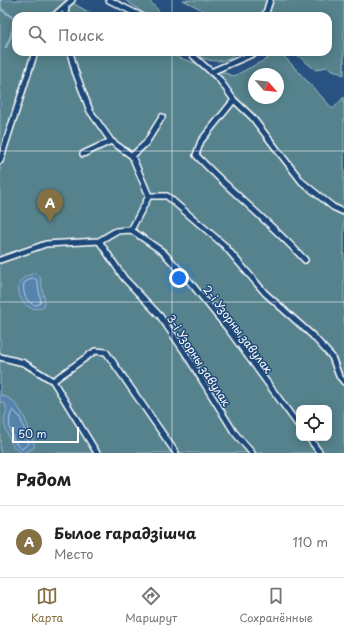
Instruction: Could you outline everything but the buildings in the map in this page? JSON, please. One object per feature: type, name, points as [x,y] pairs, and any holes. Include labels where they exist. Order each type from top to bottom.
[{"type":"lane","points":[[59,12],[72,0]]},
{"type":"lane","points":[[109,0],[133,12]]},
{"type":"lane","points":[[266,12],[270,0]]},
{"type":"lane","points":[[65,12],[66,7]]},
{"type":"lane","points":[[0,161],[1,148],[34,56]]},
{"type":"lane","points":[[71,56],[90,111],[111,141],[132,156],[149,196]]},
{"type":"lane","points":[[193,56],[219,79],[234,100],[252,117],[302,182],[333,207],[344,212]]},
{"type":"lane","points":[[211,72],[248,56]]},
{"type":"lane","points":[[234,100],[201,141],[196,155],[240,199],[282,235],[305,260]]},
{"type":"lane","points":[[132,156],[146,142],[162,117]]},
{"type":"lane","points":[[83,154],[111,141]]},
{"type":"lane","points":[[0,260],[46,244],[99,241],[116,231],[131,230],[149,196]]},
{"type":"lane","points":[[149,196],[167,196],[224,245],[265,293],[313,336],[332,357],[339,376],[344,382]]},
{"type":"lane","name":"2-і Узорны завулак","points":[[131,230],[164,252],[186,277],[228,329],[296,422]]},
{"type":"lane","name":"3-і Узорны завулак","points":[[99,241],[124,278],[160,316],[184,351],[234,432],[252,453]]},
{"type":"lane","points":[[53,381],[95,351],[106,352],[176,453]]},
{"type":"lane","points":[[0,357],[24,363],[53,381],[97,453]]},
{"type":"lane","points":[[311,441],[320,453]]},
{"type":"green space","points":[[0,0],[67,0],[89,12],[12,12],[12,56],[174,56],[234,76],[248,69],[248,104],[284,104],[284,68],[249,68],[272,56],[284,56],[333,109],[344,97],[344,453],[0,453]]},
{"type":"green space","points":[[125,0],[149,0],[160,12],[142,12]]},
{"type":"green space","points":[[183,0],[344,0],[344,75],[326,67],[316,70],[298,56],[332,56],[332,12],[206,12]]},
{"type":"green space","points":[[198,56],[233,56],[222,61]]},
{"type":"water","points":[[35,273],[40,277],[45,302],[44,306],[32,308],[27,306],[20,296],[19,285],[22,279]]},
{"type":"water","points":[[0,395],[14,402],[19,408],[24,416],[35,447],[23,453],[12,445],[4,419],[7,410],[5,404],[0,402]]},
{"type":"waterway","points":[[0,0],[1,9],[12,17]]},
{"type":"waterway","points":[[6,47],[12,32]]},
{"type":"place","name":"Былое гарадзішча","points":[[50,222]]}]
